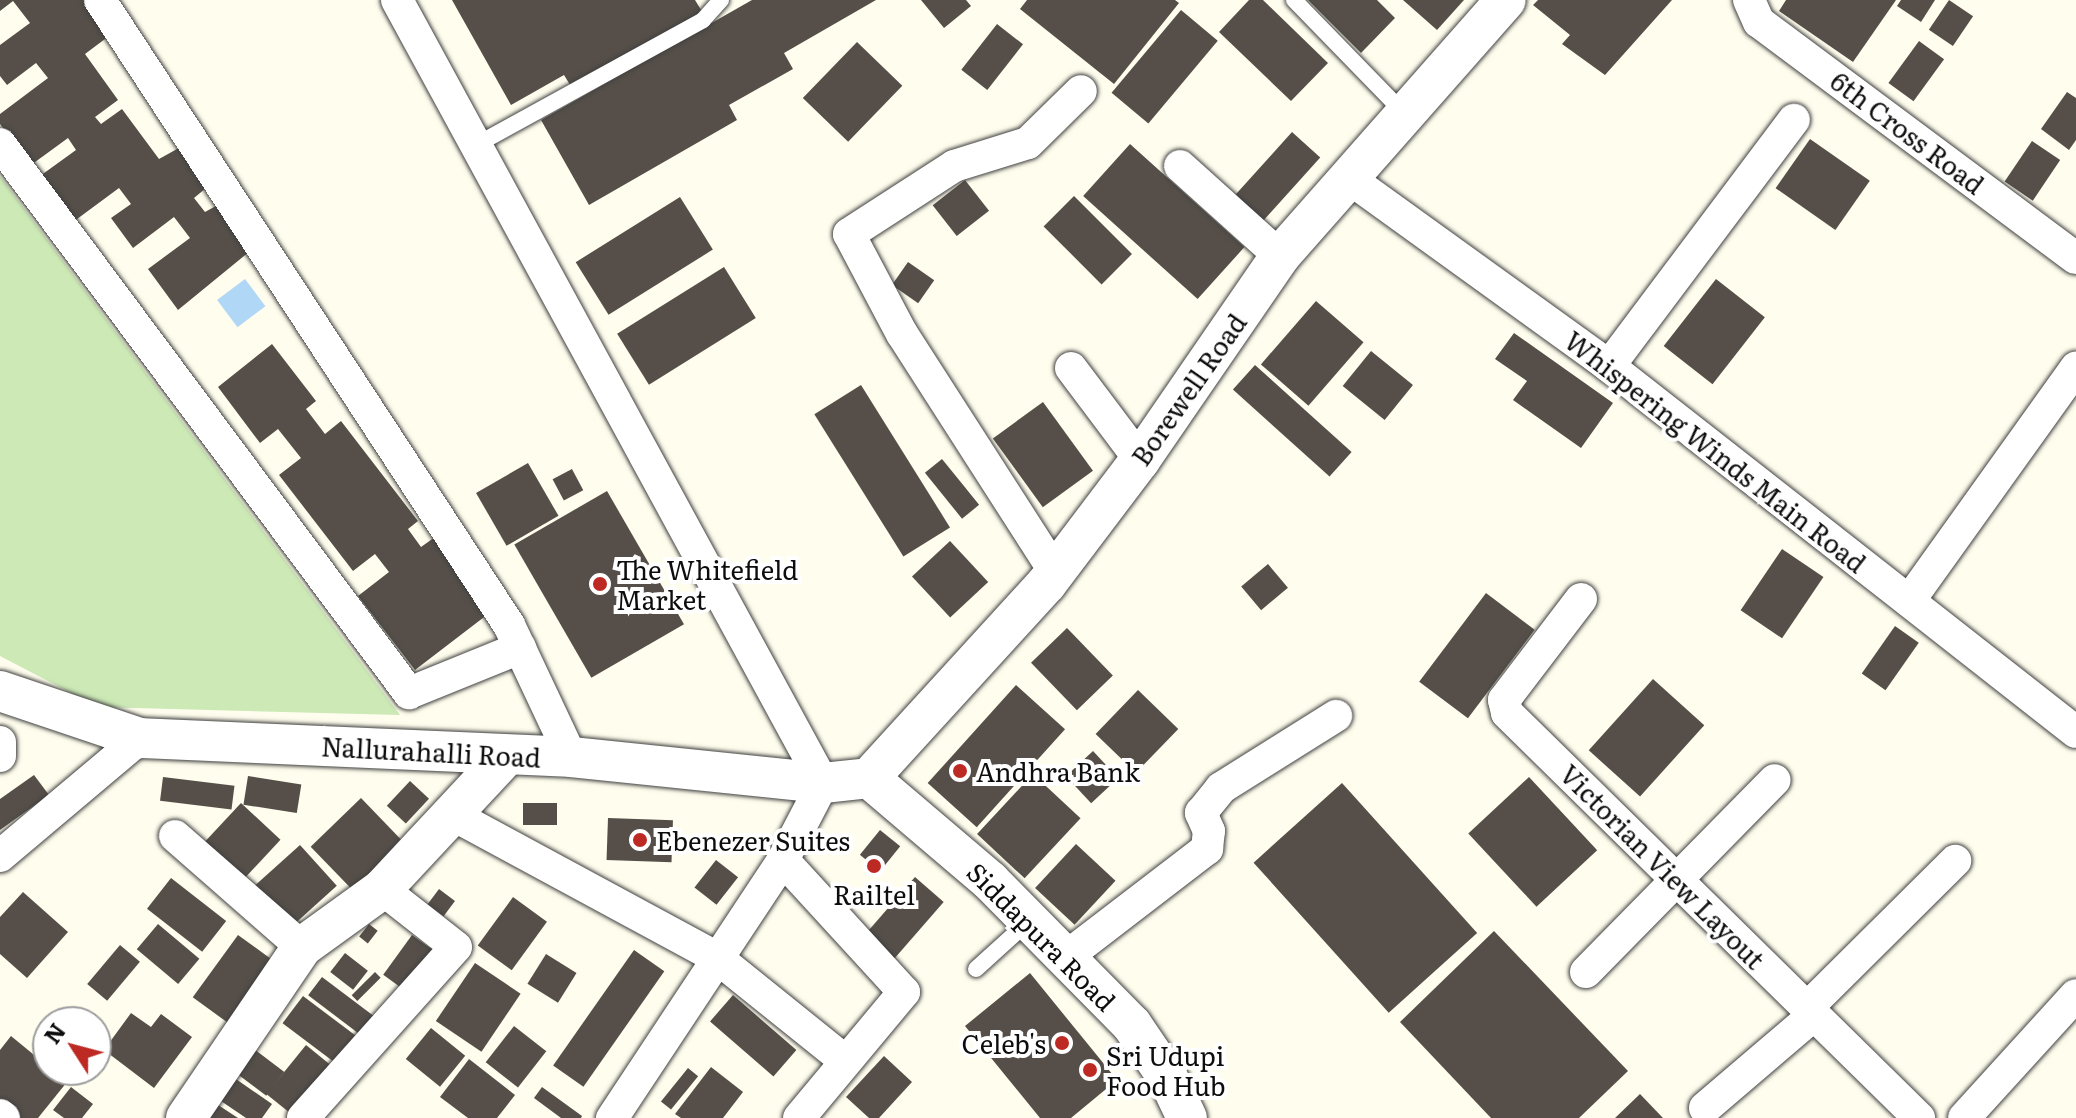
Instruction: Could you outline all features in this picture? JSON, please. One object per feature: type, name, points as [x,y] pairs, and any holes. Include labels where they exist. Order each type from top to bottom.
[{"type":"street","points":[[100,0],[520,648],[571,757]]},
{"type":"street","points":[[397,0],[823,783],[783,860],[716,957],[617,1116]]},
{"type":"street","name":"Borewell Road","points":[[869,778],[1055,572],[1140,460],[1280,256],[1506,0]]},
{"type":"street","name":"6th Cross Road","points":[[1749,0],[1759,22],[2076,258]]},
{"type":"street","points":[[1055,572],[902,334],[849,234],[954,166],[1028,143],[1081,91]]},
{"type":"street","points":[[1609,366],[1794,120]]},
{"type":"street","points":[[0,144],[409,693],[520,648]]},
{"type":"street","points":[[1180,166],[1280,256]]},
{"type":"street","name":"Whispering Winds Main Road","points":[[1350,179],[1609,366],[2076,732]]},
{"type":"street","points":[[1071,368],[1140,460]]},
{"type":"street","points":[[1909,601],[2076,368]]},
{"type":"street","name":"Victorian View Layout","points":[[1581,599],[1504,700],[1507,713],[1919,1118]]},
{"type":"street","name":"Nallurahalli Road","points":[[2,695],[140,738],[571,757],[823,783],[869,778]]},
{"type":"street","points":[[1066,957],[1207,849],[1209,831],[1201,813],[1221,788],[1336,716]]},
{"type":"street","points":[[0,856],[140,738]]},
{"type":"street","points":[[0,742],[0,756]]},
{"type":"street","points":[[186,1118],[302,947],[382,889],[455,816],[507,755]]},
{"type":"street","name":"Siddapura Road","points":[[869,778],[919,817],[1066,957],[1132,1025],[1168,1078],[1187,1118]]},
{"type":"street","points":[[1586,972],[1675,878],[1775,780]]},
{"type":"street","points":[[455,816],[716,957],[843,1059]]},
{"type":"street","points":[[175,836],[302,947]]},
{"type":"street","points":[[783,860],[904,992],[843,1059],[799,1118]]},
{"type":"street","points":[[1705,1108],[1810,1011],[1955,861]]},
{"type":"street","points":[[303,1118],[456,947],[382,889]]},
{"type":"street","points":[[1964,1118],[2076,995]]},
{"type":"lane","points":[[476,145],[703,20],[721,0]]},
{"type":"lane","points":[[1294,0],[1404,113]]},
{"type":"lane","points":[[976,969],[1029,921]]},
{"type":"green space","points":[[0,176],[400,715],[98,707],[0,656]]},
{"type":"water","points":[[245,279],[265,306],[238,327],[217,300]]},
{"type":"building","points":[[0,0],[89,0],[113,33],[85,54],[118,100],[95,117],[101,124],[122,109],[159,159],[186,144],[212,183],[194,198],[205,212],[223,202],[255,247],[178,310],[148,269],[190,238],[174,217],[133,248],[111,218],[131,204],[119,188],[73,222],[40,176],[76,150],[68,138],[31,165],[0,124],[0,114],[48,78],[36,63],[7,85],[0,76],[0,45],[30,23],[13,1],[0,11]]},
{"type":"building","points":[[452,0],[695,0],[703,13],[572,88],[564,75],[511,105]]},
{"type":"building","points":[[752,0],[876,0],[784,53],[793,69],[729,105],[737,120],[589,205],[541,120]]},
{"type":"building","points":[[921,0],[966,0],[971,6],[944,28]]},
{"type":"building","points":[[1027,0],[1175,0],[1179,3],[1114,84],[1020,9]]},
{"type":"building","points":[[1249,0],[1263,0],[1328,63],[1291,101],[1219,32]]},
{"type":"building","points":[[1308,0],[1377,0],[1395,18],[1361,53]]},
{"type":"building","points":[[1403,0],[1464,0],[1437,30]]},
{"type":"building","points":[[1538,0],[1672,0],[1605,75],[1562,44],[1570,35],[1533,5]]},
{"type":"building","points":[[1786,0],[1896,0],[1853,62],[1779,11]]},
{"type":"building","points":[[1901,0],[1935,0],[1921,22],[1897,6]]},
{"type":"building","points":[[1949,0],[1973,16],[1953,46],[1929,30]]},
{"type":"building","points":[[1181,10],[1218,41],[1148,124],[1112,93]]},
{"type":"building","points":[[997,24],[1023,44],[987,90],[961,70]]},
{"type":"building","points":[[1919,41],[1944,59],[1914,101],[1888,83]]},
{"type":"building","points":[[857,42],[902,86],[848,142],[803,98]]},
{"type":"building","points":[[2067,92],[2076,98],[2076,140],[2069,150],[2041,129]]},
{"type":"building","points":[[1292,132],[1320,157],[1256,229],[1228,203]]},
{"type":"building","points":[[1810,139],[1870,181],[1835,230],[1776,188]]},
{"type":"building","points":[[2032,141],[2060,160],[2033,201],[2005,182]]},
{"type":"building","points":[[1130,144],[1244,247],[1198,299],[1083,196]]},
{"type":"building","points":[[965,180],[989,211],[957,236],[933,205]]},
{"type":"building","points":[[1074,196],[1132,254],[1102,284],[1044,226]]},
{"type":"building","points":[[680,197],[713,250],[609,315],[576,262]]},
{"type":"building","points":[[908,262],[934,280],[918,303],[892,285]]},
{"type":"building","points":[[724,267],[756,318],[649,385],[617,334]]},
{"type":"building","points":[[1716,279],[1765,317],[1713,384],[1664,346]]},
{"type":"building","points":[[1316,301],[1364,342],[1308,406],[1261,364]]},
{"type":"building","points":[[1514,333],[1613,403],[1581,448],[1513,400],[1527,381],[1495,359]]},
{"type":"building","points":[[272,344],[316,401],[306,409],[325,434],[341,421],[418,521],[408,529],[421,547],[435,537],[492,611],[415,670],[358,596],[389,572],[375,554],[353,571],[279,475],[301,458],[278,429],[260,443],[218,387]]},
{"type":"building","points":[[1371,351],[1413,385],[1385,420],[1343,386]]},
{"type":"building","points":[[1255,365],[1352,452],[1330,477],[1233,390]]},
{"type":"building","points":[[861,385],[950,527],[903,557],[814,414]]},
{"type":"building","points":[[1043,402],[1093,471],[1043,507],[993,438]]},
{"type":"building","points":[[942,459],[979,505],[962,519],[925,473]]},
{"type":"building","points":[[528,463],[558,516],[507,546],[476,493]]},
{"type":"building","points":[[572,469],[583,490],[564,501],[553,479]]},
{"type":"building","name":"The Whitefield Market","points":[[607,491],[684,624],[591,678],[514,544]]},
{"type":"building","points":[[950,541],[988,582],[950,617],[912,576]]},
{"type":"building","points":[[1782,549],[1823,577],[1782,638],[1741,610]]},
{"type":"building","points":[[1268,564],[1288,588],[1261,610],[1241,586]]},
{"type":"building","points":[[1486,593],[1535,630],[1468,718],[1419,682]]},
{"type":"building","points":[[1895,626],[1919,643],[1885,690],[1862,674]]},
{"type":"building","points":[[1067,628],[1113,675],[1077,710],[1031,663]]},
{"type":"building","points":[[1653,679],[1704,725],[1640,797],[1589,750]]},
{"type":"building","points":[[1016,685],[1065,729],[977,827],[928,783]]},
{"type":"building","points":[[1138,690],[1178,729],[1136,773],[1096,734]]},
{"type":"building","points":[[1093,751],[1118,778],[1091,803],[1066,776]]},
{"type":"building","points":[[1033,774],[1081,818],[1025,878],[977,834]]},
{"type":"building","points":[[34,775],[49,795],[0,830],[0,799]]},
{"type":"building","points":[[248,776],[301,784],[297,813],[243,805]]},
{"type":"building","points":[[163,777],[234,786],[232,810],[160,801]]},
{"type":"building","points":[[1529,777],[1597,850],[1536,907],[1468,834]]},
{"type":"building","points":[[410,781],[429,799],[406,824],[387,806]]},
{"type":"building","points":[[1342,783],[1477,933],[1389,1013],[1254,863]]},
{"type":"building","points":[[361,798],[403,841],[352,890],[311,847]]},
{"type":"building","points":[[241,803],[280,840],[244,879],[204,842]]},
{"type":"building","points":[[523,803],[557,803],[557,825],[523,825]]},
{"type":"building","name":"Ebenezer Suites","points":[[608,818],[673,820],[671,862],[607,860]]},
{"type":"building","points":[[880,830],[900,846],[880,871],[860,855]]},
{"type":"building","points":[[1076,844],[1115,881],[1075,925],[1035,888]]},
{"type":"building","points":[[300,845],[337,886],[291,927],[255,886]]},
{"type":"building","points":[[716,860],[738,877],[717,905],[694,888]]},
{"type":"building","points":[[915,877],[944,902],[890,964],[861,939]]},
{"type":"building","points":[[171,878],[226,921],[202,952],[147,909]]},
{"type":"building","points":[[439,889],[455,901],[444,916],[428,904]]},
{"type":"building","points":[[23,892],[68,932],[27,978],[0,954],[0,917]]},
{"type":"building","points":[[513,897],[547,922],[512,970],[478,946]]},
{"type":"building","points":[[158,924],[199,959],[178,984],[137,949]]},
{"type":"building","points":[[369,924],[378,931],[368,943],[359,937]]},
{"type":"building","points":[[1494,931],[1628,1071],[1579,1118],[1491,1118],[1400,1022]]},
{"type":"building","points":[[238,935],[275,962],[230,1024],[193,997]]},
{"type":"building","points":[[412,935],[433,950],[404,990],[383,975]]},
{"type":"building","points":[[120,945],[140,962],[107,1001],[87,984]]},
{"type":"building","points":[[634,950],[664,971],[583,1087],[553,1066]]},
{"type":"building","points":[[345,953],[368,971],[353,990],[330,972]]},
{"type":"building","points":[[546,954],[577,973],[558,1003],[527,984]]},
{"type":"building","points":[[475,963],[521,994],[481,1052],[436,1021]]},
{"type":"building","points":[[375,972],[381,978],[357,1001],[352,995]]},
{"type":"building","points":[[1030,973],[1117,1080],[1071,1118],[1040,1118],[965,1026]]},
{"type":"building","points":[[322,977],[377,1019],[363,1037],[308,995]]},
{"type":"building","points":[[733,995],[796,1050],[773,1077],[710,1021]]},
{"type":"building","points":[[303,996],[361,1039],[340,1066],[283,1023]]},
{"type":"building","points":[[131,1013],[151,1027],[161,1014],[192,1037],[154,1088],[112,1056],[112,1039]]},
{"type":"building","points":[[514,1026],[546,1051],[518,1087],[486,1062]]},
{"type":"building","points":[[431,1028],[465,1056],[440,1087],[406,1059]]},
{"type":"building","points":[[11,1036],[32,1053],[32,1086],[64,1086],[38,1118],[14,1118],[0,1107],[0,1050]]},
{"type":"building","points":[[306,1045],[331,1065],[291,1114],[266,1094]]},
{"type":"building","points":[[250,1046],[284,1072],[266,1096],[232,1070]]},
{"type":"building","points":[[884,1056],[912,1082],[879,1118],[869,1118],[846,1097]]},
{"type":"building","points":[[469,1059],[515,1095],[497,1118],[468,1118],[440,1097]]},
{"type":"building","points":[[711,1067],[743,1092],[723,1118],[681,1118],[675,1114]]},
{"type":"building","points":[[688,1068],[698,1076],[671,1110],[661,1101]]},
{"type":"building","points":[[233,1077],[272,1104],[262,1118],[246,1118],[218,1099]]},
{"type":"building","points":[[71,1087],[93,1104],[82,1118],[64,1118],[53,1110]]},
{"type":"building","points":[[542,1087],[581,1118],[561,1118],[534,1098]]},
{"type":"building","points":[[1640,1094],[1663,1118],[1615,1118]]},
{"type":"building","points":[[209,1099],[238,1118],[196,1118]]},
{"type":"place","name":"The Whitefield Market","points":[[600,584]]},
{"type":"place","name":"Andhra Bank","points":[[960,771]]},
{"type":"place","name":"Ebenezer Suites","points":[[640,840]]},
{"type":"place","name":"Railtel","points":[[874,866]]},
{"type":"place","name":"Celeb's","points":[[1062,1043]]},
{"type":"place","name":"Sri Udupi Food Hub","points":[[1090,1070]]}]
